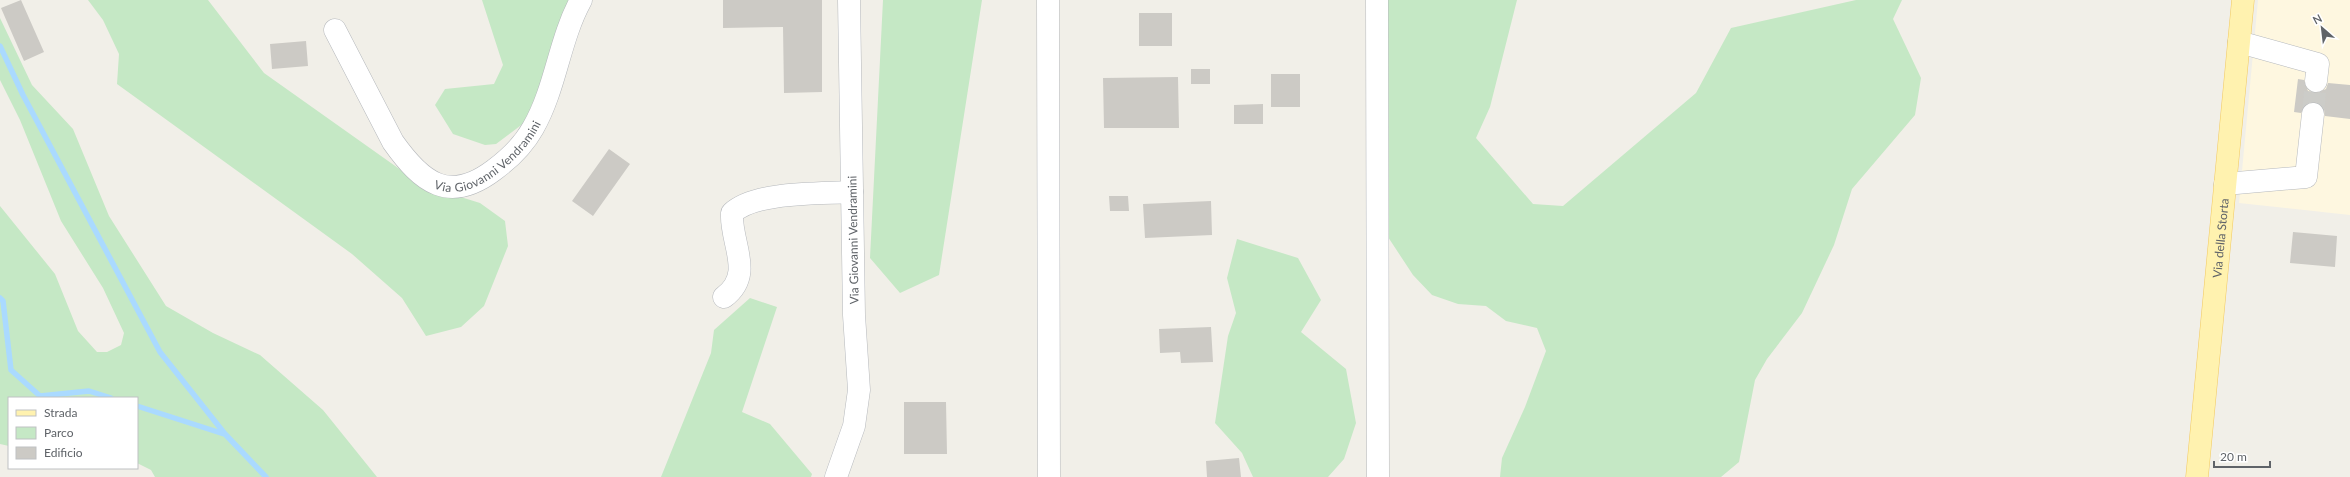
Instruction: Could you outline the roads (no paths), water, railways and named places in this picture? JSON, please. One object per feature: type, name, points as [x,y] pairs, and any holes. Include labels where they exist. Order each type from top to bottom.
[{"type":"main road","name":"Via della Storta","points":[[2196,477],[2243,0]]},
{"type":"street","name":"Via Giovanni Vendramini","points":[[335,30],[349,60],[393,142],[412,167],[438,185],[448,188],[469,186],[505,162],[533,128],[545,102],[568,30],[581,0]]},
{"type":"street","name":"Via Giovanni Vendramini","points":[[836,477],[854,426],[859,390],[854,315],[849,0]]},
{"type":"street","points":[[1048,0],[1049,477]]},
{"type":"street","points":[[1377,0],[1378,477]]},
{"type":"street","points":[[2239,42],[2318,64],[2316,81]]},
{"type":"street","points":[[2225,184],[2306,177],[2313,114]]},
{"type":"street","points":[[724,297],[734,289],[738,280],[740,261],[732,224],[732,213],[741,205],[759,199],[852,192]]},
{"type":"waterway","points":[[0,46],[23,95],[160,352],[225,434],[266,477]]},
{"type":"waterway","points":[[0,298],[3,301],[11,370],[40,396],[89,391],[108,397]]},
{"type":"waterway","points":[[138,406],[224,434]]},
{"type":"tunnel","points":[[2313,114],[2316,81]]}]
